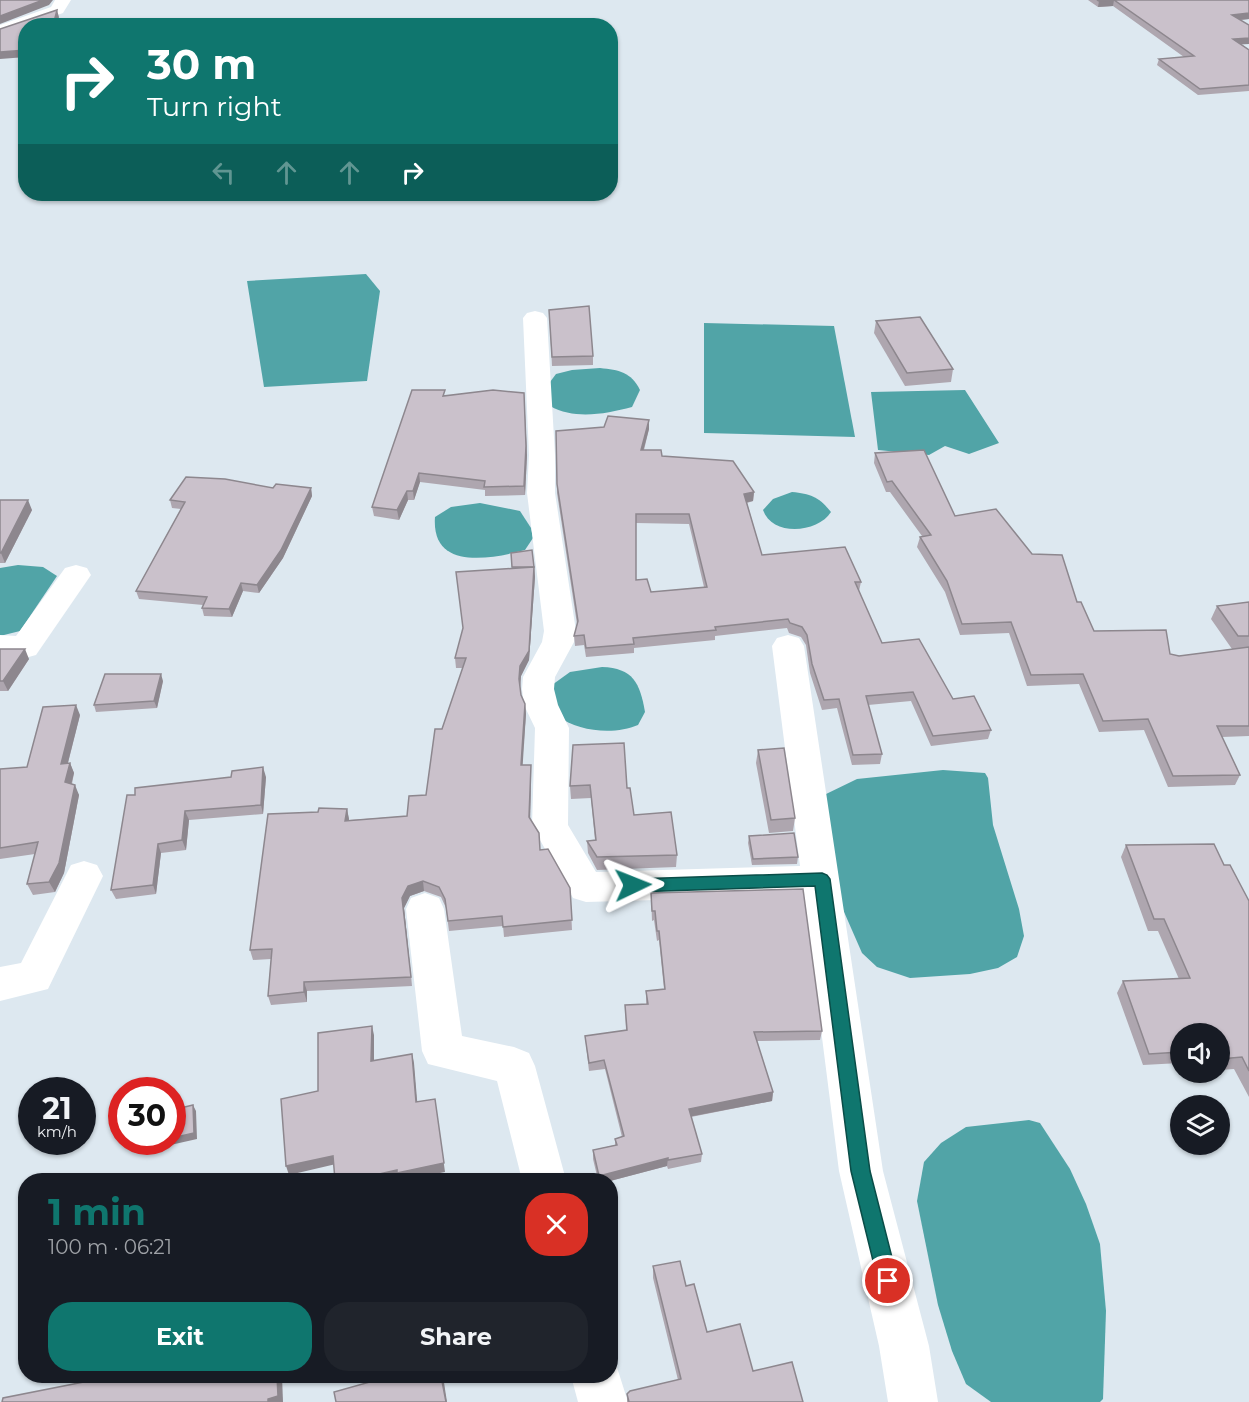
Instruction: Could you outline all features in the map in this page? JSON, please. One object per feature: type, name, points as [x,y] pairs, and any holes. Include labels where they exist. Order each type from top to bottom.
[{"type":"street","points":[[34,18],[57,10],[63,0]]},
{"type":"street","points":[[0,30],[18,24]]},
{"type":"street","points":[[535,318],[542,455],[541,494],[560,631],[558,642],[539,677],[538,689],[541,705],[552,728],[550,826],[586,887],[822,879]]},
{"type":"street","points":[[0,646],[25,647],[76,575]]},
{"type":"street","points":[[788,646],[861,1171],[904,1346],[913,1402]]},
{"type":"street","points":[[0,984],[34,977],[84,876]]},
{"type":"street","points":[[425,909],[443,1051],[514,1066],[542,1173]]},
{"type":"street","points":[[598,1383],[603,1402]]},
{"type":"water","points":[[366,274],[380,291],[367,381],[264,387],[247,281]]},
{"type":"water","points":[[704,323],[834,326],[855,437],[704,433]]},
{"type":"water","points":[[600,368],[619,371],[633,379],[640,390],[632,407],[611,412],[580,414],[550,406],[550,382],[556,374],[572,370]]},
{"type":"water","points":[[965,390],[999,443],[969,454],[945,446],[929,455],[878,450],[871,392]]},
{"type":"water","points":[[792,492],[814,497],[831,512],[825,519],[806,528],[785,528],[776,525],[768,519],[763,510],[773,499]]},
{"type":"water","points":[[480,503],[520,511],[531,528],[533,538],[525,550],[481,558],[453,554],[443,546],[436,534],[435,517],[451,507]]},
{"type":"water","points":[[18,565],[43,567],[57,576],[20,631],[0,636],[0,568]]},
{"type":"water","points":[[602,667],[621,670],[628,674],[637,685],[645,712],[638,725],[608,731],[586,729],[558,716],[552,685],[570,672]]},
{"type":"water","points":[[943,770],[985,773],[988,778],[993,825],[1019,909],[1024,936],[1017,957],[998,968],[970,974],[910,978],[877,967],[862,953],[834,889],[824,795],[857,779]]},
{"type":"water","points":[[1029,1120],[1040,1123],[1070,1169],[1086,1204],[1100,1244],[1106,1311],[1103,1399],[1100,1402],[991,1402],[966,1384],[952,1351],[938,1305],[917,1201],[924,1162],[941,1143],[966,1127]]},
{"type":"building","points":[[0,0],[43,0],[0,16]]},
{"type":"building","points":[[1114,0],[1249,0],[1249,13],[1232,15],[1249,25],[1249,38],[1233,39],[1249,50],[1249,85],[1200,89],[1159,59],[1194,56]]},
{"type":"building","points":[[57,10],[55,18],[33,18]]},
{"type":"building","points":[[18,23],[18,51],[0,52],[0,29]]},
{"type":"building","points":[[589,306],[593,356],[552,357],[549,310]]},
{"type":"building","points":[[920,317],[953,369],[907,373],[876,321]]},
{"type":"building","points":[[412,390],[445,390],[443,396],[493,390],[524,393],[526,446],[524,486],[484,487],[485,481],[419,473],[413,491],[407,491],[397,510],[372,507]]},
{"type":"building","points":[[608,416],[649,420],[641,450],[661,450],[662,456],[733,461],[754,492],[744,494],[762,555],[845,547],[861,582],[855,582],[882,643],[919,639],[953,699],[974,696],[991,730],[933,736],[913,692],[866,696],[882,754],[853,755],[839,699],[824,700],[812,664],[807,635],[802,627],[790,623],[788,619],[715,627],[716,630],[633,638],[634,644],[586,648],[584,635],[574,636],[578,621],[557,484],[556,431],[604,427]],"holes":[[[636,514],[689,514],[707,587],[651,592],[647,579],[636,580]]]},
{"type":"building","points":[[924,450],[955,516],[996,509],[1032,554],[1062,555],[1077,602],[1081,602],[1094,631],[1166,630],[1170,654],[1179,656],[1249,647],[1249,726],[1217,726],[1240,775],[1173,776],[1148,719],[1103,721],[1083,674],[1031,675],[1011,622],[962,624],[947,581],[920,537],[931,535],[892,481],[887,482],[875,453]]},
{"type":"building","points":[[186,477],[225,479],[273,488],[276,484],[311,488],[281,550],[257,585],[241,583],[229,609],[202,608],[207,597],[136,591],[185,502],[170,500]]},
{"type":"building","points":[[0,500],[28,500],[1,553],[0,553]]},
{"type":"building","points":[[532,550],[534,567],[512,567],[511,553]]},
{"type":"building","points":[[534,567],[529,651],[520,666],[519,679],[525,704],[521,765],[531,765],[529,817],[539,833],[540,850],[548,849],[570,888],[572,920],[503,927],[502,916],[448,921],[445,899],[439,887],[423,881],[408,886],[402,898],[411,977],[304,982],[304,992],[268,996],[272,949],[250,950],[268,814],[318,812],[319,808],[347,809],[345,821],[407,816],[409,796],[426,795],[435,729],[442,729],[466,658],[455,658],[463,628],[456,572]]},
{"type":"building","points":[[1249,602],[1249,636],[1238,636],[1217,606]]},
{"type":"building","points":[[0,649],[25,649],[3,681],[0,681]]},
{"type":"building","points":[[105,674],[161,674],[154,701],[94,705]]},
{"type":"building","points":[[76,705],[61,764],[70,763],[65,782],[75,785],[59,863],[49,882],[27,884],[38,842],[0,848],[0,769],[27,767],[43,707]]},
{"type":"building","points":[[624,743],[627,788],[630,788],[634,815],[671,812],[677,855],[597,857],[587,841],[596,840],[590,785],[570,786],[573,745]]},
{"type":"building","points":[[784,748],[795,818],[771,820],[758,750]]},
{"type":"building","points":[[263,767],[261,805],[185,811],[182,840],[158,844],[153,885],[111,890],[127,795],[135,795],[135,788],[231,777],[232,771]]},
{"type":"building","points":[[794,833],[798,857],[753,859],[749,836]]},
{"type":"building","points":[[1214,844],[1224,865],[1230,865],[1249,901],[1249,1071],[1242,1057],[1230,1058],[1230,1023],[1170,1023],[1170,1053],[1149,1054],[1123,981],[1190,978],[1164,919],[1154,919],[1126,845]]},
{"type":"building","points":[[803,889],[822,1031],[754,1032],[773,1092],[689,1109],[702,1154],[668,1160],[668,1158],[610,1173],[598,1173],[593,1150],[617,1145],[615,1139],[624,1136],[604,1060],[589,1063],[585,1036],[627,1030],[625,1005],[648,1004],[646,991],[665,989],[659,931],[657,931],[655,911],[652,911],[651,893]]},
{"type":"building","points":[[372,1026],[371,1061],[412,1054],[416,1102],[435,1099],[444,1163],[397,1173],[397,1170],[384,1173],[334,1173],[333,1156],[286,1166],[281,1099],[318,1091],[318,1033]]},
{"type":"building","points":[[193,1105],[194,1133],[186,1135],[186,1107]]},
{"type":"building","points":[[680,1261],[686,1286],[694,1284],[707,1332],[740,1324],[753,1371],[792,1362],[803,1402],[629,1402],[627,1394],[630,1391],[681,1379],[653,1266]]},
{"type":"building","points":[[79,1383],[277,1383],[278,1396],[268,1399],[268,1402],[2,1402],[3,1398]]},
{"type":"building","points":[[366,1383],[442,1383],[446,1402],[336,1402],[334,1392]]},
{"type":"route","points":[[633,885],[822,879],[861,1171],[888,1281]]}]
